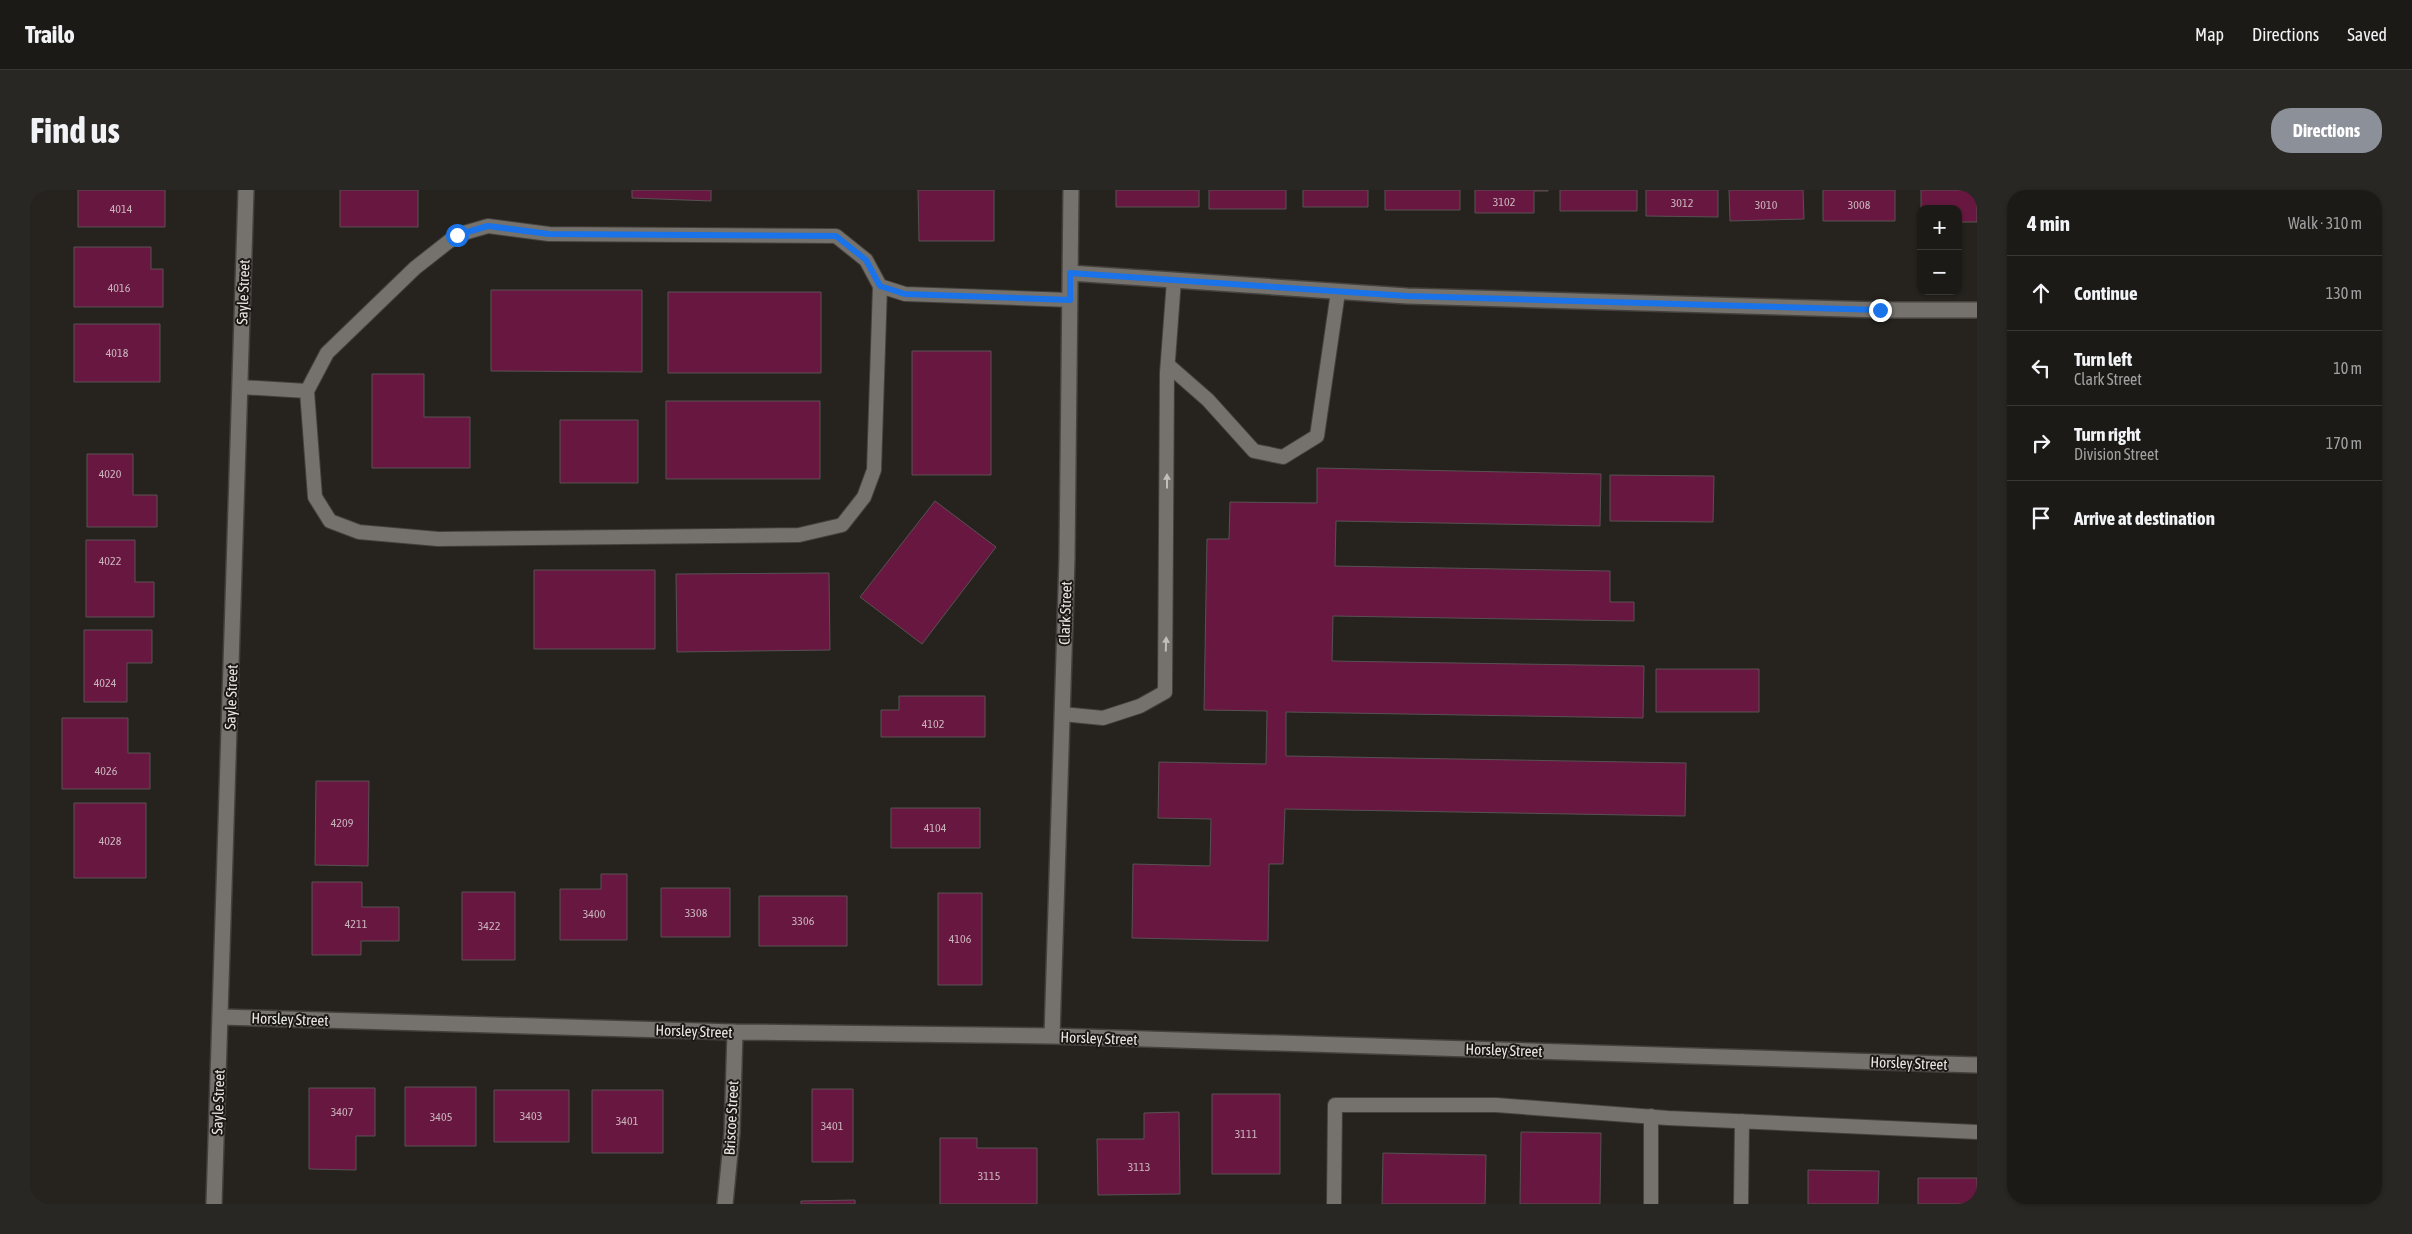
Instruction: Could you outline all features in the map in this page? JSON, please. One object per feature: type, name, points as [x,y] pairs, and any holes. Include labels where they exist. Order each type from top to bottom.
[{"type":"street","name":"Sayle Street","points":[[214,1204],[222,1017],[246,190]]},
{"type":"street","name":"Clark Street","points":[[1052,1036],[1062,714],[1071,190]]},
{"type":"street","points":[[1070,273],[1338,292],[1476,298],[1880,310],[1977,310]]},
{"type":"street","name":"Horsley Street","points":[[222,1017],[735,1032],[1052,1036],[1977,1065]]},
{"type":"street","name":"Briscoe Street","points":[[725,1204],[732,1133],[735,1032]]},
{"type":"lane","points":[[488,226],[549,234],[836,236],[866,260],[880,286],[874,470],[864,498],[842,525],[799,534],[438,539],[359,532],[330,521],[315,498],[306,390],[327,354],[415,268],[457,235],[488,226]]},
{"type":"lane","points":[[1062,714],[1103,718],[1140,706],[1164,692],[1168,365],[1174,280]]},
{"type":"lane","points":[[880,286],[905,294],[1070,300]]},
{"type":"lane","points":[[1168,365],[1208,400],[1254,451],[1284,457],[1317,436],[1338,292]]},
{"type":"lane","points":[[240,387],[306,390]]},
{"type":"lane","points":[[1334,1204],[1335,1105],[1496,1105],[1651,1116],[1977,1132]]},
{"type":"lane","points":[[1651,1116],[1651,1204]]},
{"type":"lane","points":[[1741,1204],[1742,1121]]},
{"type":"building","points":[[78,190],[165,190],[165,227],[78,227]]},
{"type":"building","points":[[340,190],[418,190],[418,227],[340,227]]},
{"type":"building","points":[[632,190],[711,190],[711,201],[632,198]]},
{"type":"building","points":[[918,190],[994,190],[994,241],[919,241]]},
{"type":"building","points":[[1116,190],[1199,190],[1199,207],[1116,207]]},
{"type":"building","points":[[1209,190],[1286,190],[1286,209],[1209,209]]},
{"type":"building","points":[[1303,190],[1368,190],[1368,207],[1303,207]]},
{"type":"building","points":[[1385,190],[1460,190],[1460,210],[1385,210]]},
{"type":"building","points":[[1475,190],[1548,191],[1534,191],[1534,213],[1475,213]]},
{"type":"building","points":[[1560,190],[1637,190],[1637,211],[1560,211]]},
{"type":"building","points":[[1646,190],[1718,190],[1718,217],[1646,216]]},
{"type":"building","points":[[1729,190],[1803,190],[1804,219],[1730,221]]},
{"type":"building","points":[[1823,190],[1895,190],[1895,221],[1823,221]]},
{"type":"building","points":[[1921,190],[1977,190],[1977,222],[1962,222],[1962,205],[1921,205]]},
{"type":"building","points":[[74,247],[151,247],[151,269],[163,269],[163,307],[74,307]]},
{"type":"building","points":[[491,290],[642,290],[642,372],[491,371]]},
{"type":"building","points":[[668,292],[821,292],[821,373],[668,373]]},
{"type":"building","points":[[74,324],[160,324],[160,382],[74,382]]},
{"type":"building","points":[[912,351],[991,351],[991,475],[912,475]]},
{"type":"building","points":[[372,374],[424,374],[424,417],[470,417],[470,468],[372,468]]},
{"type":"building","points":[[666,401],[820,401],[820,479],[666,479]]},
{"type":"building","points":[[560,420],[638,420],[638,483],[560,483]]},
{"type":"building","points":[[87,454],[133,454],[133,495],[157,495],[157,527],[87,527]]},
{"type":"building","points":[[1317,468],[1601,474],[1600,526],[1336,521],[1335,566],[1610,571],[1610,602],[1634,602],[1634,621],[1333,616],[1332,661],[1644,666],[1643,718],[1286,712],[1286,756],[1686,763],[1685,816],[1285,809],[1283,864],[1269,864],[1268,941],[1132,938],[1133,864],[1210,866],[1211,819],[1158,818],[1159,762],[1266,764],[1267,711],[1204,710],[1207,539],[1229,539],[1230,502],[1317,503]]},
{"type":"building","points":[[1610,475],[1714,476],[1713,522],[1610,521]]},
{"type":"building","points":[[935,501],[996,547],[922,644],[860,597]]},
{"type":"building","points":[[86,540],[135,540],[135,582],[154,582],[154,617],[86,617]]},
{"type":"building","points":[[534,570],[655,570],[655,649],[534,649]]},
{"type":"building","points":[[829,573],[830,650],[677,652],[676,574]]},
{"type":"building","points":[[84,630],[152,630],[152,663],[127,663],[127,702],[84,702]]},
{"type":"building","points":[[1656,669],[1759,669],[1759,712],[1656,712]]},
{"type":"building","points":[[899,696],[985,696],[985,737],[881,737],[881,710],[899,710]]},
{"type":"building","points":[[62,718],[128,718],[128,753],[150,753],[150,789],[62,789]]},
{"type":"building","points":[[316,781],[369,781],[368,866],[315,865]]},
{"type":"building","points":[[74,803],[146,803],[146,878],[74,878]]},
{"type":"building","points":[[891,808],[980,808],[980,848],[891,848]]},
{"type":"building","points":[[601,874],[627,874],[627,940],[560,940],[560,889],[601,889]]},
{"type":"building","points":[[312,882],[362,882],[362,907],[399,907],[399,941],[361,941],[361,955],[312,955]]},
{"type":"building","points":[[661,888],[730,888],[730,937],[661,937]]},
{"type":"building","points":[[462,892],[515,892],[515,960],[462,960]]},
{"type":"building","points":[[938,893],[982,893],[982,985],[938,985]]},
{"type":"building","points":[[759,896],[847,896],[847,946],[759,946]]},
{"type":"building","points":[[405,1087],[476,1087],[476,1146],[405,1146]]},
{"type":"building","points":[[309,1088],[375,1088],[375,1136],[356,1136],[356,1170],[309,1169]]},
{"type":"building","points":[[812,1089],[853,1089],[853,1162],[812,1162]]},
{"type":"building","points":[[494,1090],[569,1090],[569,1142],[494,1142]]},
{"type":"building","points":[[592,1090],[663,1090],[663,1153],[592,1153]]},
{"type":"building","points":[[1212,1094],[1280,1094],[1280,1174],[1212,1174]]},
{"type":"building","points":[[1179,1112],[1180,1194],[1098,1195],[1097,1139],[1144,1139],[1144,1113]]},
{"type":"building","points":[[1521,1132],[1601,1133],[1600,1204],[1520,1204]]},
{"type":"building","points":[[940,1138],[977,1138],[977,1148],[1037,1148],[1037,1204],[940,1204]]},
{"type":"building","points":[[1383,1153],[1486,1155],[1485,1204],[1382,1204]]},
{"type":"building","points":[[1808,1170],[1879,1171],[1878,1204],[1808,1204]]},
{"type":"building","points":[[1918,1178],[1977,1178],[1977,1204],[1918,1204]]},
{"type":"building","points":[[855,1200],[855,1204],[801,1204],[801,1201]]},
{"type":"route","points":[[457,235],[488,226],[549,234],[836,236],[866,260],[880,286],[905,294],[1070,300],[1070,273],[1407,296],[1880,310]]}]
